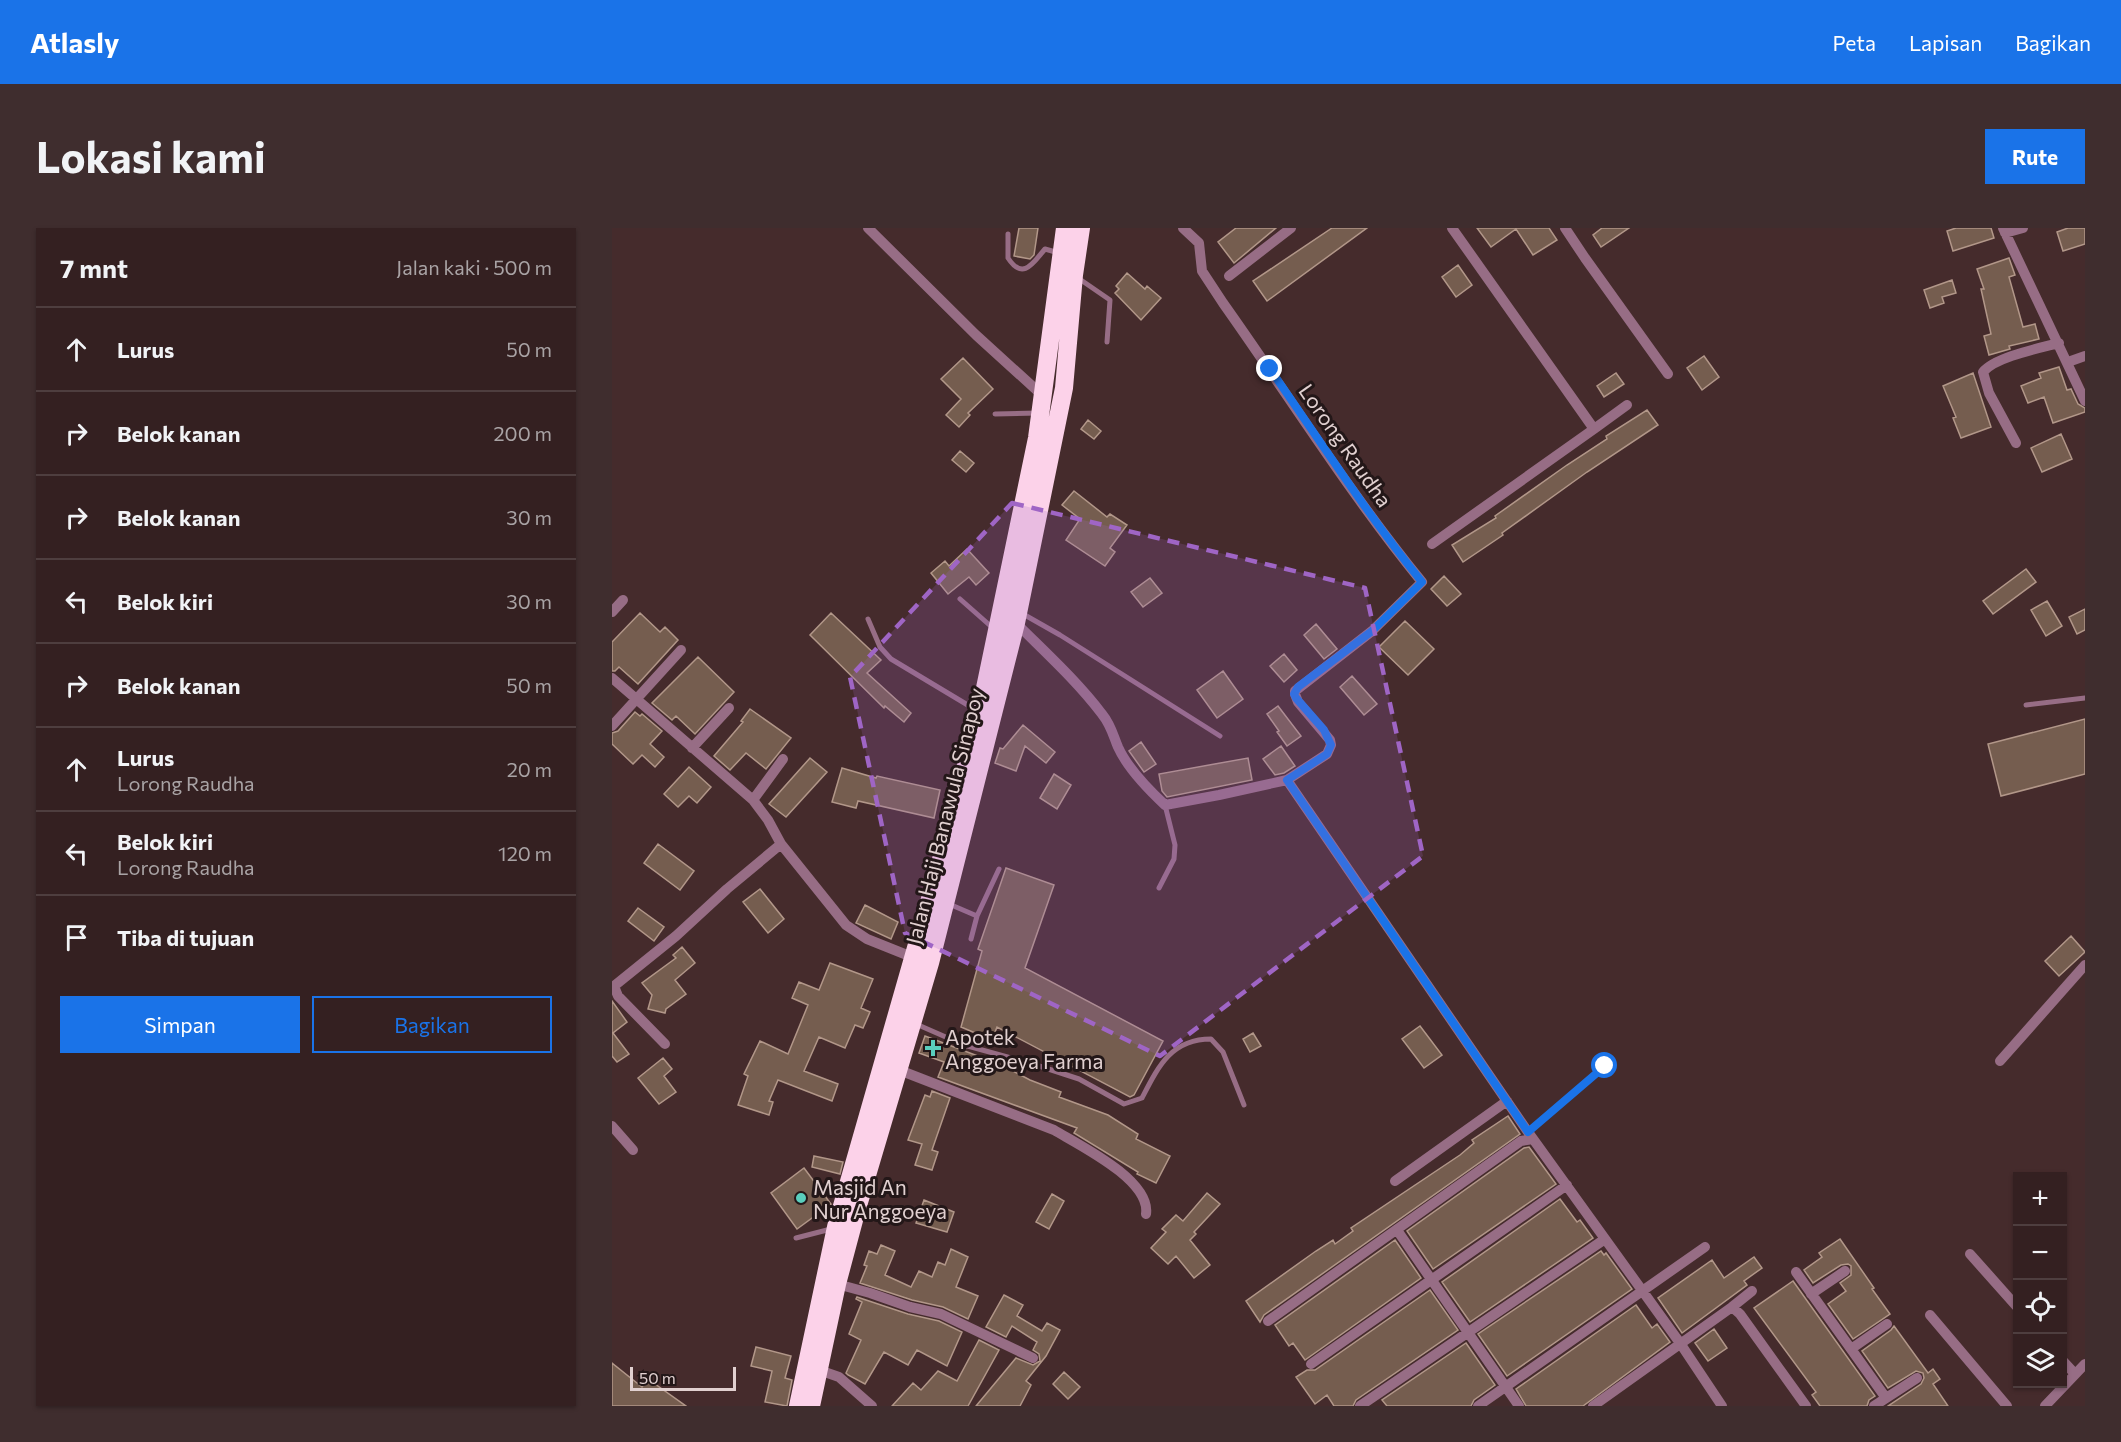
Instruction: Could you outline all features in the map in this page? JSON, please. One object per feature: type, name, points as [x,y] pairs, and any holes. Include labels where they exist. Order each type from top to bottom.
[{"type":"highway","name":"Jalan Haji Banawula Sinapoy","points":[[798,1406],[837,1284],[862,1163],[912,957],[938,871],[980,712],[1032,465],[1065,228]]},
{"type":"highway","name":"Jalan Haji Banawula Sinapoy","points":[[811,1406],[812,1368],[836,1227],[899,1070],[945,902],[1017,617],[1064,388],[1074,275],[1081,228]]},
{"type":"street","points":[[868,228],[976,336],[1042,394]]},
{"type":"street","name":"Lorong Raudha","points":[[1183,228],[1199,243],[1202,271],[1355,494],[1422,582],[1372,631],[1295,691],[1298,702],[1324,730],[1331,745],[1327,754],[1287,780]]},
{"type":"street","points":[[1228,276],[1291,228]]},
{"type":"street","points":[[1452,228],[1594,429]]},
{"type":"street","points":[[1565,228],[1668,374]]},
{"type":"street","points":[[2023,228],[2004,230],[2085,401]]},
{"type":"street","points":[[2016,443],[1989,393],[1983,372],[1989,366],[2026,351],[2059,343]]},
{"type":"street","points":[[2068,362],[2085,356]]},
{"type":"street","points":[[1432,544],[1627,405]]},
{"type":"street","points":[[612,612],[623,600]]},
{"type":"street","points":[[1017,617],[1103,715],[1111,726],[1124,757],[1165,805],[1287,780],[1507,1101],[1680,1343],[1722,1406]]},
{"type":"street","points":[[612,726],[681,650]]},
{"type":"street","points":[[612,678],[753,800],[768,820],[781,844],[846,925],[867,939],[912,957]]},
{"type":"street","points":[[692,748],[729,708]]},
{"type":"street","points":[[753,800],[783,759]]},
{"type":"street","points":[[665,1044],[618,996],[614,986],[676,936],[781,844]]},
{"type":"street","points":[[2000,1061],[2085,965]]},
{"type":"street","points":[[899,1070],[1054,1130],[1125,1176],[1141,1194],[1147,1208],[1146,1214]]},
{"type":"street","points":[[1395,1181],[1507,1101]]},
{"type":"street","points":[[612,1126],[633,1150]]},
{"type":"street","points":[[1268,1321],[1531,1135]]},
{"type":"street","points":[[1311,1364],[1567,1185]]},
{"type":"street","points":[[1397,1230],[1519,1406]]},
{"type":"street","points":[[1360,1406],[1605,1239]]},
{"type":"street","points":[[1478,1406],[1705,1247]]},
{"type":"street","points":[[1970,1254],[2013,1302]]},
{"type":"street","points":[[1811,1294],[1845,1271]]},
{"type":"street","points":[[1796,1272],[1886,1398]]},
{"type":"street","points":[[837,1284],[910,1307],[941,1314],[1033,1358]]},
{"type":"street","points":[[1593,1406],[1752,1291]]},
{"type":"street","points":[[1732,1307],[1740,1314],[1806,1406]]},
{"type":"street","points":[[1930,1315],[2007,1406]]},
{"type":"street","points":[[1851,1349],[1887,1324]]},
{"type":"street","points":[[2045,1406],[2085,1364]]},
{"type":"street","points":[[2067,1365],[2075,1374]]},
{"type":"street","points":[[812,1368],[839,1377],[872,1406]]},
{"type":"street","points":[[1874,1406],[1917,1378]]},
{"type":"lane","points":[[1008,234],[1008,258],[1017,268],[1024,270],[1029,268],[1045,249],[1061,253]]},
{"type":"lane","points":[[1074,275],[1110,300],[1107,342]]},
{"type":"lane","points":[[995,414],[1040,413]]},
{"type":"lane","points":[[960,599],[997,633]]},
{"type":"lane","points":[[1017,617],[1060,635],[1220,736]]},
{"type":"lane","points":[[868,619],[880,647],[891,659],[980,712]]},
{"type":"lane","points":[[2026,705],[2085,698]]},
{"type":"lane","points":[[1159,888],[1174,859],[1175,845],[1165,805]]},
{"type":"lane","points":[[971,939],[977,916],[999,869]]},
{"type":"lane","points":[[945,902],[977,916]]},
{"type":"lane","points":[[912,1022],[964,1045],[1079,1079],[1124,1104],[1142,1098],[1158,1066],[1179,1047],[1193,1039],[1211,1039],[1223,1053],[1244,1105]]},
{"type":"lane","points":[[1531,1135],[1605,1066]]},
{"type":"lane","points":[[796,1238],[822,1233],[836,1227]]},
{"type":"highlighted area","points":[[1012,503],[1365,588],[1423,856],[1160,1056],[905,933],[850,677]]},
{"type":"building","points":[[1019,228],[1038,228],[1034,255],[1030,259],[1014,256]]},
{"type":"building","points":[[1236,228],[1276,228],[1234,263],[1218,242]]},
{"type":"building","points":[[1332,228],[1367,228],[1267,301],[1253,281]]},
{"type":"building","points":[[1477,228],[1549,228],[1557,240],[1533,255],[1516,229],[1491,247]]},
{"type":"building","points":[[1602,228],[1629,228],[1601,247],[1593,235]]},
{"type":"building","points":[[1956,228],[1991,228],[1994,238],[1953,251],[1947,231]]},
{"type":"building","points":[[2068,228],[2085,228],[2085,244],[2063,251],[2057,232]]},
{"type":"building","points":[[2009,258],[2015,275],[2009,277],[2023,327],[2035,324],[2039,339],[2009,346],[2010,349],[1989,355],[1984,336],[1991,334],[1981,289],[1984,289],[1977,269]]},
{"type":"building","points":[[1458,265],[1472,285],[1456,297],[1442,277]]},
{"type":"building","points":[[1127,273],[1145,289],[1147,286],[1161,298],[1141,320],[1115,293],[1119,289],[1116,286]]},
{"type":"building","points":[[1952,280],[1956,293],[1942,297],[1944,303],[1930,308],[1924,290]]},
{"type":"building","points":[[1704,356],[1719,377],[1702,390],[1687,368]]},
{"type":"building","points":[[963,358],[993,389],[968,413],[970,415],[959,427],[946,415],[961,399],[941,379]]},
{"type":"building","points":[[2059,367],[2067,390],[2071,389],[2078,404],[2085,408],[2085,412],[2053,423],[2044,397],[2028,403],[2021,386],[2041,378],[2039,373]]},
{"type":"building","points":[[1616,373],[1624,384],[1604,397],[1597,386]]},
{"type":"building","points":[[1973,373],[1991,427],[1961,438],[1953,418],[1956,417],[1943,386]]},
{"type":"building","points":[[1647,410],[1658,425],[1587,472],[1463,562],[1452,545],[1496,518],[1495,516],[1607,439],[1606,436]]},
{"type":"building","points":[[1088,420],[1101,431],[1094,439],[1081,429]]},
{"type":"building","points":[[2061,434],[2072,459],[2042,472],[2031,448]]},
{"type":"building","points":[[960,451],[974,463],[966,472],[952,460]]},
{"type":"building","points":[[1074,491],[1107,517],[1110,514],[1127,525],[1110,548],[1115,552],[1105,566],[1066,540],[1080,519],[1062,505]]},
{"type":"building","points":[[967,549],[989,573],[976,585],[969,577],[948,594],[931,573],[945,561],[949,566]]},
{"type":"building","points":[[2026,569],[2036,582],[1993,614],[1983,601]]},
{"type":"building","points":[[1444,576],[1461,594],[1447,606],[1431,589]]},
{"type":"building","points":[[1150,578],[1162,593],[1143,607],[1131,592]]},
{"type":"building","points":[[2047,601],[2062,626],[2046,636],[2031,610]]},
{"type":"building","points":[[2085,609],[2085,630],[2077,634],[2069,617]]},
{"type":"building","points":[[640,613],[660,632],[665,627],[678,640],[638,684],[619,667],[612,671],[612,642]]},
{"type":"building","points":[[831,613],[881,660],[867,673],[911,713],[904,722],[885,706],[884,708],[810,635]]},
{"type":"building","points":[[1405,621],[1434,649],[1408,675],[1379,647]]},
{"type":"building","points":[[1316,624],[1337,649],[1324,659],[1304,635]]},
{"type":"building","points":[[1284,654],[1297,670],[1284,682],[1270,666]]},
{"type":"building","points":[[698,657],[734,692],[695,734],[676,716],[672,720],[652,703]]},
{"type":"building","points":[[1223,671],[1243,699],[1217,718],[1197,690]]},
{"type":"building","points":[[1352,676],[1377,704],[1364,715],[1340,687]]},
{"type":"building","points":[[1278,706],[1301,736],[1287,746],[1267,714]]},
{"type":"building","points":[[750,709],[791,738],[766,769],[746,753],[730,770],[714,756],[743,722],[741,721]]},
{"type":"building","points":[[635,712],[640,716],[642,714],[662,731],[650,744],[664,757],[655,767],[642,755],[633,764],[612,744],[612,733],[618,731]]},
{"type":"building","points":[[2085,719],[2085,774],[2001,796],[1988,744]]},
{"type":"building","points":[[1023,725],[1055,752],[1046,763],[1025,746],[1016,771],[995,763],[1000,748],[1003,749]]},
{"type":"building","points":[[1141,742],[1156,764],[1144,772],[1129,751]]},
{"type":"building","points":[[1281,746],[1295,766],[1284,773],[1275,775],[1263,759]]},
{"type":"building","points":[[810,758],[827,772],[786,817],[769,804]]},
{"type":"building","points":[[1248,758],[1252,780],[1167,797],[1162,791],[1159,774]]},
{"type":"building","points":[[689,767],[711,787],[697,803],[689,796],[678,807],[664,794]]},
{"type":"building","points":[[842,768],[876,778],[877,776],[940,790],[934,818],[858,801],[856,808],[832,802]]},
{"type":"building","points":[[1054,774],[1071,785],[1057,809],[1040,798]]},
{"type":"building","points":[[658,844],[694,871],[680,890],[644,863]]},
{"type":"building","points":[[1006,868],[1054,885],[1025,968],[1163,1041],[1134,1095],[1130,1097],[997,1027],[992,1040],[961,1027],[982,951],[978,949]]},
{"type":"building","points":[[760,889],[784,919],[768,933],[743,902]]},
{"type":"building","points":[[865,905],[898,922],[891,939],[856,923]]},
{"type":"building","points":[[638,908],[664,927],[654,941],[628,921]]},
{"type":"building","points":[[2071,936],[2085,952],[2059,976],[2045,961]]},
{"type":"building","points":[[682,947],[695,963],[675,980],[686,994],[666,1009],[665,1013],[648,1009],[652,995],[642,983],[676,958],[673,955]]},
{"type":"building","points":[[830,963],[873,979],[861,1008],[870,1012],[863,1028],[855,1025],[845,1048],[819,1037],[804,1071],[838,1084],[832,1101],[778,1080],[769,1101],[773,1102],[769,1115],[738,1105],[748,1076],[744,1074],[760,1041],[788,1054],[808,1005],[792,998],[799,982],[819,990]]},
{"type":"building","points":[[612,1001],[627,1022],[613,1033],[629,1054],[617,1062],[612,1056]]},
{"type":"building","points":[[1420,1026],[1442,1055],[1424,1068],[1402,1039]]},
{"type":"building","points":[[1253,1033],[1261,1046],[1250,1052],[1243,1039]]},
{"type":"building","points":[[925,1036],[1007,1067],[1030,1080],[1061,1092],[1059,1097],[1108,1115],[1138,1134],[1136,1139],[1170,1156],[1156,1183],[1137,1174],[1138,1172],[1074,1133],[1077,1128],[938,1077],[944,1062],[919,1053]]},
{"type":"building","points":[[663,1058],[672,1069],[664,1076],[676,1092],[659,1104],[638,1078]]},
{"type":"building","points":[[932,1091],[950,1098],[932,1150],[938,1152],[932,1170],[915,1165],[922,1144],[908,1140],[925,1095],[930,1097]]},
{"type":"building","points":[[1508,1116],[1520,1134],[1264,1315],[1260,1322],[1246,1301],[1333,1240],[1335,1244],[1353,1231],[1351,1228],[1460,1155],[1474,1143],[1472,1140]]},
{"type":"building","points":[[1529,1147],[1556,1184],[1433,1269],[1407,1231],[1524,1148]]},
{"type":"building","points":[[814,1156],[843,1162],[840,1174],[812,1167]]},
{"type":"building","name":"Masjid An Nur Anggoeya","points":[[804,1168],[831,1204],[797,1229],[771,1193]]},
{"type":"building","points":[[1207,1193],[1220,1204],[1194,1232],[1196,1234],[1190,1240],[1210,1265],[1194,1278],[1176,1256],[1168,1264],[1151,1248],[1166,1232],[1162,1229],[1176,1215],[1183,1221]]},
{"type":"building","points":[[1052,1194],[1064,1201],[1049,1229],[1036,1222]]},
{"type":"building","points":[[1560,1199],[1577,1222],[1580,1220],[1593,1238],[1470,1322],[1442,1282]]},
{"type":"building","points":[[924,1200],[954,1212],[947,1232],[916,1223]]},
{"type":"building","points":[[1840,1239],[1890,1314],[1853,1339],[1828,1304],[1846,1291],[1840,1283],[1851,1275],[1851,1266],[1841,1265],[1813,1283],[1804,1270],[1822,1257],[1819,1253]]},
{"type":"building","points":[[1395,1240],[1421,1278],[1305,1360],[1293,1343],[1289,1346],[1275,1325]]},
{"type":"building","points":[[881,1245],[895,1251],[885,1275],[911,1287],[919,1271],[932,1277],[938,1262],[945,1265],[951,1249],[968,1257],[956,1287],[978,1296],[968,1319],[943,1307],[912,1300],[860,1283],[867,1266],[864,1265],[869,1251],[877,1254]]},
{"type":"building","points":[[1601,1251],[1604,1255],[1606,1253],[1632,1289],[1507,1376],[1478,1334]]},
{"type":"building","points":[[1754,1257],[1762,1268],[1744,1281],[1747,1285],[1682,1333],[1658,1298],[1712,1260],[1724,1278]]},
{"type":"building","points":[[1793,1281],[1875,1396],[1869,1400],[1867,1406],[1820,1406],[1812,1395],[1816,1392],[1754,1308]]},
{"type":"building","points":[[1430,1290],[1458,1330],[1356,1400],[1353,1406],[1334,1406],[1327,1395],[1315,1404],[1296,1377],[1307,1370],[1315,1370]]},
{"type":"building","points":[[1004,1295],[1023,1305],[1017,1316],[1042,1331],[1047,1323],[1060,1330],[1046,1356],[1026,1381],[1031,1385],[1020,1406],[976,1406],[1016,1358],[1033,1365],[1040,1361],[1039,1354],[1033,1350],[1037,1342],[1012,1326],[1006,1337],[986,1327]]},
{"type":"building","points":[[857,1297],[908,1314],[939,1321],[962,1332],[947,1366],[917,1350],[908,1365],[884,1352],[865,1384],[848,1375],[846,1373],[861,1340],[849,1334],[862,1302],[856,1299]]},
{"type":"building","points":[[1636,1305],[1652,1328],[1657,1324],[1670,1342],[1583,1406],[1526,1406],[1516,1389]]},
{"type":"building","points":[[1894,1326],[1928,1373],[1933,1369],[1940,1379],[1933,1384],[1948,1406],[1888,1406],[1921,1384],[1924,1378],[1923,1373],[1916,1371],[1888,1388],[1862,1351]]},
{"type":"building","points":[[1714,1329],[1727,1348],[1708,1361],[1695,1343]]},
{"type":"building","points":[[979,1340],[999,1350],[968,1406],[892,1406],[913,1383],[921,1390],[938,1371],[957,1381]]},
{"type":"building","points":[[1466,1343],[1495,1385],[1474,1400],[1471,1406],[1387,1406],[1382,1400]]},
{"type":"building","points":[[756,1347],[791,1356],[785,1378],[792,1380],[787,1406],[765,1402],[772,1371],[751,1366]]},
{"type":"building","points":[[612,1363],[642,1387],[648,1379],[686,1406],[612,1406]]},
{"type":"building","points":[[1064,1372],[1080,1387],[1068,1399],[1053,1384]]},
{"type":"place","name":"Apotek Anggoeya Farma","points":[[933,1048]]},
{"type":"place","name":"Masjid An Nur Anggoeya","points":[[801,1198]]},
{"type":"route","points":[[1270,369],[1355,494],[1422,582],[1372,631],[1295,691],[1298,702],[1324,730],[1331,745],[1327,754],[1287,780],[1528,1132],[1605,1066]]}]
